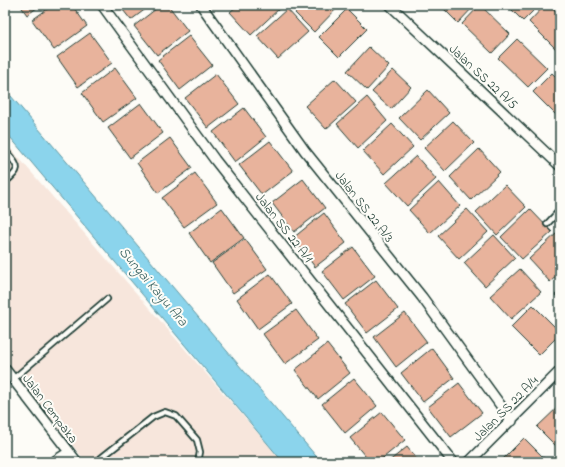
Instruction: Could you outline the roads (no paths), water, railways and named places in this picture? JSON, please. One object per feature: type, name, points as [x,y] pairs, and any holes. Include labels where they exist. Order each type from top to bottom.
[{"type":"street","name":"Jalan SS 22 A/1","points":[[102,5],[216,160],[453,462]]},
{"type":"street","name":"Jalan SS 22 A/3","points":[[201,5],[305,151],[422,297],[512,421]]},
{"type":"street","name":"Jalan SS 22 A/5","points":[[390,5],[560,166]]},
{"type":"street","name":"Jalan SS 22 A/4","points":[[469,462],[512,421],[560,371]]},
{"type":"street","name":"Jalan Cempaka","points":[[8,376],[77,462]]},
{"type":"street","points":[[53,462],[69,452]]},
{"type":"lane","points":[[5,150],[17,166],[17,170],[14,176],[5,182]]},
{"type":"lane","points":[[547,224],[560,210]]},
{"type":"lane","points":[[8,376],[107,299]]},
{"type":"lane","points":[[96,462],[153,417],[164,412],[176,416],[197,440],[200,452],[198,462]]},
{"type":"water","name":"Sungai Kayu Ara","points":[[5,89],[321,462],[283,462],[5,131]]}]
